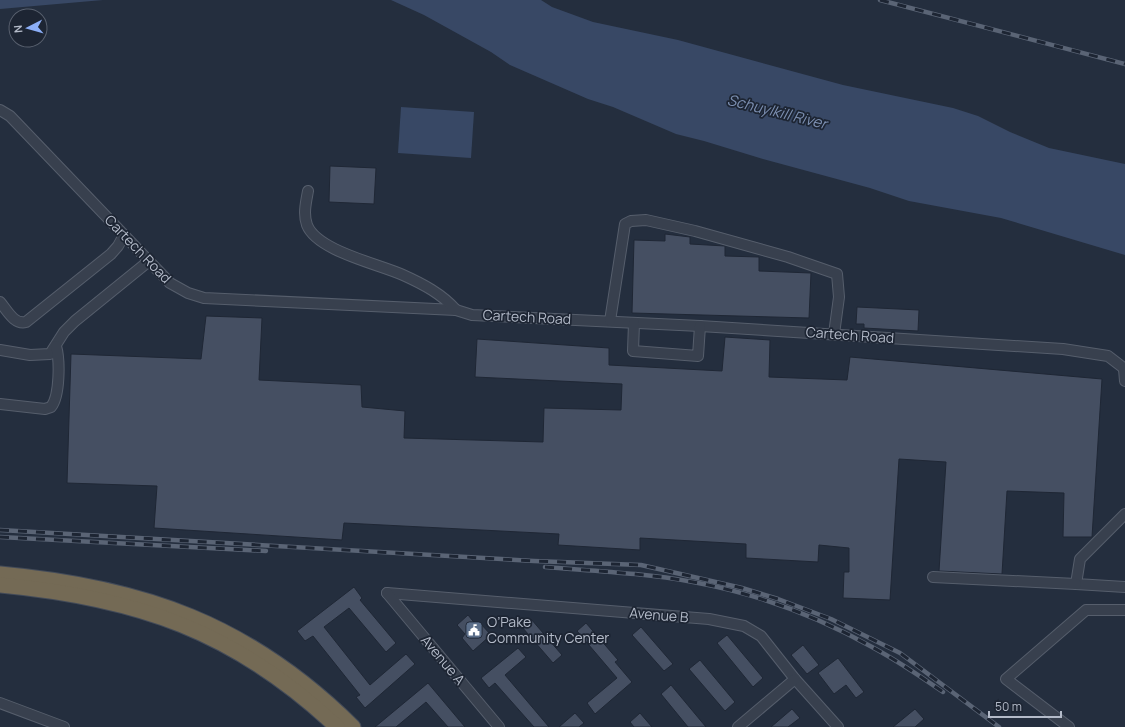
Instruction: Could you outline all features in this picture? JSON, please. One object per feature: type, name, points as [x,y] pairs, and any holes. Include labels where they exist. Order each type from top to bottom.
[{"type":"highway","points":[[0,574],[55,579],[96,586],[147,600],[197,619],[228,633],[274,661],[306,686],[353,727]]},
{"type":"highway","points":[[0,585],[53,591],[94,598],[144,611],[193,629],[223,643],[268,670],[299,694],[337,727]]},
{"type":"street","name":"Cartech Road","points":[[0,110],[10,116],[170,283],[188,293],[204,298],[456,310],[472,315],[700,326],[1063,349],[1108,356],[1125,369]]},
{"type":"street","points":[[308,192],[305,208],[307,224],[319,239],[336,250],[416,282],[448,300],[456,310]]},
{"type":"street","points":[[610,321],[625,224],[631,221],[646,220],[695,231],[749,246],[837,274],[839,297],[834,334]]},
{"type":"street","points":[[0,302],[16,320],[22,323],[26,322],[111,254],[118,246],[124,235]]},
{"type":"street","points":[[0,350],[30,355],[50,354],[64,332],[75,321],[149,261]]},
{"type":"street","points":[[634,323],[633,351],[698,356],[700,326]]},
{"type":"street","points":[[0,404],[45,409],[51,407],[56,397],[58,360],[56,346]]},
{"type":"street","points":[[1125,369],[1125,381]]},
{"type":"street","points":[[1076,584],[1080,560],[1125,514]]},
{"type":"street","points":[[933,577],[1125,587]]},
{"type":"street","name":"Avenue B","points":[[387,592],[709,619],[744,626],[761,636],[794,679],[838,727]]},
{"type":"street","name":"Avenue A","points":[[387,592],[499,727]]},
{"type":"street","points":[[1069,727],[1006,679],[1086,610],[1125,610]]},
{"type":"street","points":[[738,727],[794,679]]},
{"type":"street","points":[[0,703],[64,727]]},
{"type":"water","points":[[0,0],[103,0],[8,8],[0,9]]},
{"type":"water","name":"Schuylkill River","points":[[391,0],[541,0],[552,7],[593,22],[678,40],[843,85],[953,108],[978,116],[1010,132],[1049,148],[1125,164],[1125,255],[1001,218],[909,201],[870,188],[676,134],[613,107],[588,99],[510,65],[491,52],[424,15]]},
{"type":"water","points":[[401,107],[474,112],[471,158],[398,153]]},
{"type":"building","points":[[330,166],[376,168],[374,204],[329,202]]},
{"type":"building","points":[[665,234],[690,237],[690,244],[725,246],[725,256],[759,257],[759,271],[811,273],[809,318],[632,313],[634,240],[665,241]]},
{"type":"building","points":[[857,307],[919,310],[918,331],[864,328],[864,324],[856,324]]},
{"type":"building","points":[[206,316],[262,318],[259,380],[361,385],[362,407],[405,411],[404,438],[543,442],[544,408],[621,410],[622,384],[475,377],[477,339],[609,348],[609,365],[722,371],[725,337],[770,340],[769,377],[847,380],[850,357],[1102,379],[1092,537],[1063,537],[1064,493],[1007,491],[1002,574],[939,571],[946,462],[899,459],[890,600],[843,598],[844,572],[849,572],[849,548],[819,545],[818,562],[746,558],[746,544],[640,538],[640,550],[558,545],[559,534],[344,523],[342,540],[154,528],[157,486],[67,483],[71,354],[201,359]]},
{"type":"building","points":[[354,587],[362,598],[360,600],[396,643],[386,652],[349,608],[324,627],[370,685],[406,654],[415,664],[365,708],[356,697],[360,695],[313,636],[305,641],[297,631]]},
{"type":"building","name":"O’Pake Community Center","points":[[468,615],[477,626],[480,623],[491,635],[473,651],[462,638],[465,634],[457,625]]},
{"type":"building","points":[[531,619],[562,655],[553,663],[522,627]]},
{"type":"building","points":[[586,623],[618,660],[615,662],[632,682],[595,714],[587,703],[617,678],[577,631]]},
{"type":"building","points":[[641,627],[673,664],[664,671],[632,635]]},
{"type":"building","points":[[727,635],[763,678],[753,687],[717,643]]},
{"type":"building","points":[[803,645],[819,665],[807,674],[791,655]]},
{"type":"building","points":[[518,648],[526,657],[505,675],[549,727],[534,727],[495,683],[489,688],[481,678]]},
{"type":"building","points":[[838,658],[864,692],[856,698],[846,685],[834,694],[818,673]]},
{"type":"building","points":[[700,660],[735,702],[725,711],[689,669]]},
{"type":"building","points":[[428,683],[465,727],[448,727],[426,702],[396,727],[375,727]]},
{"type":"building","points":[[671,685],[706,727],[688,727],[661,694]]},
{"type":"building","points":[[792,709],[800,718],[788,727],[771,727]]},
{"type":"building","points":[[915,709],[924,719],[915,727],[893,727]]},
{"type":"building","points":[[575,713],[584,723],[579,727],[559,727]]},
{"type":"building","points":[[640,713],[652,727],[634,727],[630,722]]},
{"type":"railway","points":[[880,0],[1125,64]]},
{"type":"railway","points":[[0,530],[534,561],[641,565],[742,588],[778,599],[831,619],[900,653],[999,727]]},
{"type":"railway","points":[[0,537],[266,551]]},
{"type":"railway","points":[[545,567],[656,576],[693,582],[739,592],[762,599],[829,625],[851,636],[881,652],[943,692]]},
{"type":"place","name":"O’Pake Community Center","points":[[474,630]]}]
